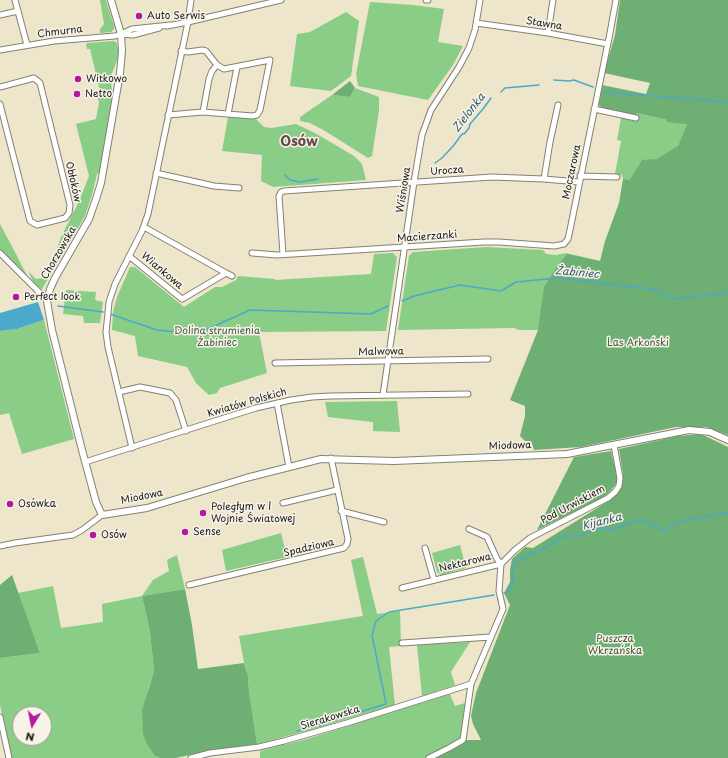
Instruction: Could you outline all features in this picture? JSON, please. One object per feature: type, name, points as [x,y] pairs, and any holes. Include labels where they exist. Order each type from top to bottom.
[{"type":"street","points":[[15,0],[27,45]]},
{"type":"street","name":"Chorzowska","points":[[102,515],[96,502],[85,462],[50,324],[48,298],[55,278],[89,220],[99,191],[121,64],[121,34],[111,0]]},
{"type":"street","points":[[132,448],[108,347],[106,322],[109,302],[115,284],[144,227],[148,214],[188,22],[191,0]]},
{"type":"street","name":"Chmurna","points":[[0,50],[27,45],[121,34],[133,35],[281,0]]},
{"type":"street","name":"Wiśniowa","points":[[383,395],[421,140],[427,119],[434,104],[463,60],[469,48],[476,23],[480,0]]},
{"type":"street","points":[[548,33],[553,0]]},
{"type":"street","name":"Moczarowa","points":[[568,239],[616,0]]},
{"type":"street","points":[[0,15],[18,11]]},
{"type":"street","name":"Stawna","points":[[476,23],[548,33],[608,44]]},
{"type":"street","points":[[168,115],[203,112],[252,116],[257,115],[260,110],[270,60],[226,69],[217,65],[208,52],[204,50],[181,51]]},
{"type":"street","points":[[203,112],[209,79],[212,71],[217,65]]},
{"type":"street","points":[[228,114],[237,67]]},
{"type":"street","name":"Obłoków","points":[[0,87],[32,79],[36,79],[40,83],[70,204],[69,213],[65,218],[37,225],[30,221],[0,104]]},
{"type":"street","points":[[544,179],[558,105]]},
{"type":"street","points":[[594,109],[636,118]]},
{"type":"street","points":[[156,173],[214,186],[239,188]]},
{"type":"street","points":[[580,176],[617,177]]},
{"type":"street","name":"Urocza","points":[[284,254],[279,200],[280,194],[284,191],[492,177],[579,182]]},
{"type":"street","points":[[144,227],[232,276]]},
{"type":"street","name":"Macierzanki","points":[[252,253],[263,255],[492,242],[558,246],[564,244],[568,239]]},
{"type":"street","points":[[0,253],[39,292],[48,298]]},
{"type":"street","name":"Wiankowa","points":[[129,256],[182,299],[226,273]]},
{"type":"street","name":"Malwowa","points":[[275,363],[488,360]]},
{"type":"street","points":[[119,392],[140,386],[170,393],[176,400],[186,431]]},
{"type":"street","name":"Kwiatów Polskich","points":[[85,462],[277,403],[312,397],[468,394]]},
{"type":"street","points":[[277,403],[289,467]]},
{"type":"street","name":"Miodowa","points":[[102,515],[136,511],[152,507],[242,479],[320,459],[331,458],[394,461],[551,455],[575,453],[689,430],[706,431],[717,434],[728,440]]},
{"type":"street","name":"Pod Urwiskiem","points":[[501,564],[530,538],[608,498],[614,492],[619,486],[620,478],[614,445]]},
{"type":"street","name":"Spadziowa","points":[[189,585],[344,548],[348,539],[331,458]]},
{"type":"street","points":[[283,503],[337,490]]},
{"type":"street","points":[[342,511],[384,522]]},
{"type":"street","points":[[0,546],[73,534],[82,530],[102,515]]},
{"type":"street","points":[[429,758],[463,740],[468,715],[471,684],[504,610],[499,591],[501,564],[497,559],[487,537],[469,529]]},
{"type":"street","name":"Nektarowa","points":[[425,548],[434,580]]},
{"type":"street","name":"Nektarowa","points":[[402,588],[501,564]]},
{"type":"street","points":[[402,643],[491,637]]},
{"type":"street","name":"Sierakowska","points":[[191,758],[259,747],[297,738],[471,684]]},
{"type":"street","points":[[0,717],[9,758]]},
{"type":"green space","points":[[100,0],[106,0],[114,26],[114,29],[111,32],[100,33],[100,29],[104,24]]},
{"type":"green space","name":"Las Arkoński","points":[[620,0],[728,0],[728,435],[706,427],[676,427],[581,447],[534,450],[531,441],[525,441],[520,436],[525,416],[525,406],[510,400],[538,330],[544,287],[567,254],[600,261],[605,241],[619,203],[623,179],[630,180],[642,160],[657,159],[678,146],[687,124],[667,122],[667,120],[637,113],[636,115],[602,108],[598,104],[602,85],[646,94],[650,83],[604,73],[615,35]]},
{"type":"green space","points":[[370,2],[444,9],[438,42],[463,46],[453,65],[428,100],[358,86],[356,74]]},
{"type":"green space","points":[[346,12],[359,21],[351,76],[331,91],[290,86],[297,34],[310,32]]},
{"type":"green space","points":[[114,41],[117,43],[119,49],[118,58],[112,73],[111,83],[113,97],[100,172],[97,174],[85,216],[42,289],[35,285],[28,271],[36,279],[48,277],[61,237],[80,199],[89,176],[76,124],[96,119],[99,102],[96,92],[100,91],[90,49],[87,49],[86,44]]},
{"type":"green space","points":[[350,81],[355,88],[350,97],[332,95]]},
{"type":"green space","points":[[355,88],[379,97],[379,111],[372,156],[368,158],[325,131],[310,123],[300,121],[300,117],[332,95],[350,97]]},
{"type":"green space","points":[[695,104],[662,187],[623,179],[622,175],[615,174],[621,141],[617,140],[621,118],[635,121],[637,113],[667,120]]},
{"type":"green space","points":[[228,117],[256,119],[264,127],[271,128],[296,124],[315,133],[354,156],[362,164],[366,180],[273,187],[261,181],[262,155],[222,151]]},
{"type":"green space","points":[[0,224],[16,254],[28,278],[0,251]]},
{"type":"green space","points":[[486,247],[543,250],[546,254],[556,255],[566,253],[600,261],[538,330],[519,330],[514,328],[398,330],[409,256],[413,252]]},
{"type":"green space","name":"Dolina strumienia Żabiniec","points":[[393,253],[397,257],[386,331],[259,332],[267,373],[220,388],[217,393],[209,395],[196,383],[187,367],[138,356],[135,336],[112,330],[113,312],[117,297],[130,267],[135,267],[184,307],[215,287],[222,287],[236,280],[238,276],[275,280],[371,274],[374,254]]},
{"type":"green space","points":[[66,290],[96,292],[95,300],[103,302],[100,323],[84,323],[83,316],[63,314]]},
{"type":"green space","points":[[44,320],[74,439],[22,454],[9,413],[0,415],[0,331],[17,329]]},
{"type":"green space","points":[[397,401],[400,432],[373,431],[373,422],[328,417],[325,402]]},
{"type":"green space","name":"Puszcza Wkrzańska","points":[[701,434],[728,447],[728,758],[433,758],[464,740],[481,740],[473,724],[471,716],[476,693],[510,605],[504,593],[510,582],[512,559],[525,547],[533,548],[610,500],[618,493],[623,481],[619,449],[678,436]]},
{"type":"green space","points":[[611,451],[617,477],[616,484],[611,490],[604,497],[537,530],[574,457]]},
{"type":"green space","points":[[281,533],[287,557],[226,571],[222,550]]},
{"type":"green space","points":[[460,545],[466,568],[441,575],[437,572],[432,553]]},
{"type":"green space","points":[[177,555],[185,589],[142,596],[153,580],[169,571],[167,560]]},
{"type":"green space","points":[[363,557],[377,614],[400,611],[401,646],[389,647],[395,705],[257,744],[248,676],[239,636],[363,616],[351,560]]},
{"type":"green space","points":[[12,575],[40,653],[0,658],[0,585]]},
{"type":"green space","points":[[53,586],[61,628],[103,622],[102,604],[142,596],[150,632],[154,671],[148,689],[143,733],[155,756],[160,758],[11,758],[0,705],[0,658],[40,653],[18,593]]},
{"type":"green space","points":[[185,589],[198,669],[244,663],[248,676],[257,744],[208,751],[176,758],[160,758],[155,756],[147,744],[143,734],[142,710],[154,671],[150,632],[142,596]]},
{"type":"green space","points":[[470,642],[451,672],[455,685],[422,696],[417,645]]},
{"type":"green space","points":[[450,694],[455,706],[465,703],[461,740],[427,758],[260,758],[260,751],[310,738]]},
{"type":"water","points":[[38,302],[44,320],[17,329],[0,331],[0,313]]},
{"type":"waterway","name":"Zielonka","points":[[554,80],[574,80],[593,87]]},
{"type":"waterway","name":"Zielonka","points":[[501,92],[505,88],[539,85]]},
{"type":"waterway","name":"Zielonka","points":[[604,92],[728,102]]},
{"type":"waterway","name":"Zielonka","points":[[435,163],[442,158],[462,134],[464,134],[469,128],[470,124],[491,98]]},
{"type":"waterway","points":[[285,175],[290,180],[300,182],[318,179]]},
{"type":"waterway","name":"Żabiniec","points":[[402,301],[414,296],[460,285],[501,291],[516,282],[558,278],[651,289],[674,299],[721,294],[728,291]]},
{"type":"waterway","name":"Żabiniec","points":[[58,306],[103,312]]},
{"type":"waterway","name":"Żabiniec","points":[[110,314],[157,330],[197,334],[250,310],[371,314],[388,306]]},
{"type":"waterway","name":"Kijanka","points":[[504,593],[506,593],[513,582],[512,567],[516,561],[540,551],[564,536],[579,536],[602,528],[614,529],[637,520],[644,520],[664,531],[671,525],[685,520],[728,513]]},
{"type":"waterway","points":[[297,731],[386,704],[372,635],[376,621],[389,612],[494,595]]},
{"type":"place","name":"Auto Serwis","points":[[139,16]]},
{"type":"place","name":"Witkowo","points":[[78,79]]},
{"type":"place","name":"Netto","points":[[77,94]]},
{"type":"place","name":"Perfect look","points":[[16,297]]},
{"type":"place","name":"Osówka","points":[[10,504]]},
{"type":"place","name":"Poległym w I Wojnie Światowej","points":[[203,513]]},
{"type":"place","name":"Sense","points":[[185,532]]},
{"type":"place","name":"Osów","points":[[93,535]]},
{"type":"district","name":"Osów","points":[[299,142]]}]
